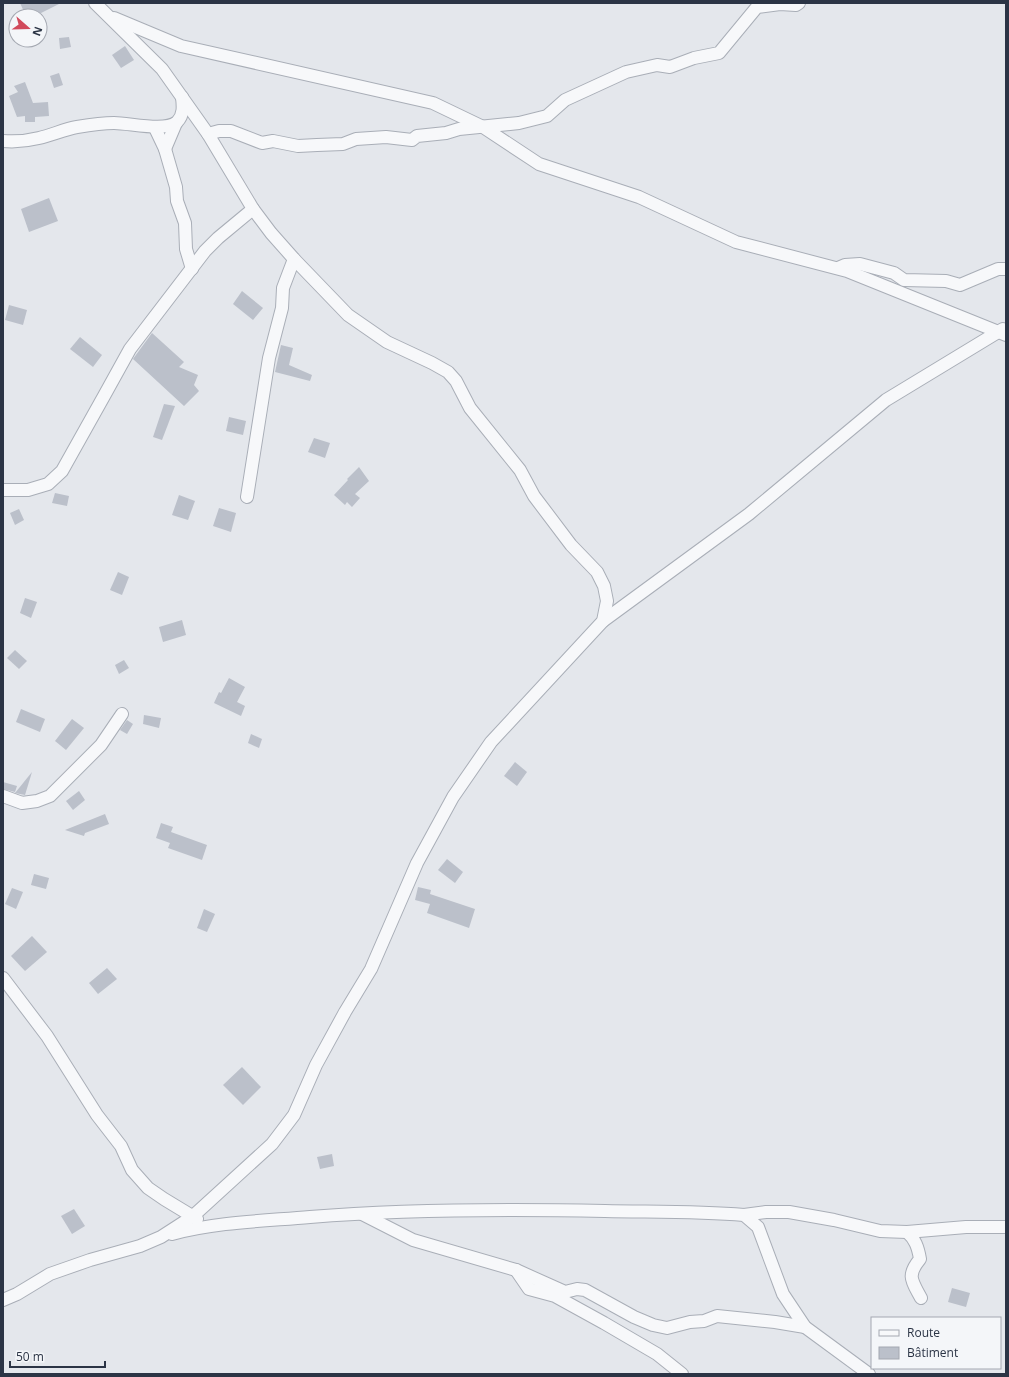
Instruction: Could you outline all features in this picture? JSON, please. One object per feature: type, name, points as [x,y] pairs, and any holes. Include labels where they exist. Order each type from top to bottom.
[{"type":"street","points":[[95,3],[162,69],[208,134],[253,209],[271,233],[294,259],[348,315],[387,342],[448,372],[456,381],[470,408],[520,470],[534,496],[571,545],[596,572],[604,586],[607,601],[603,621]]},
{"type":"street","points":[[208,134],[219,131],[231,131],[262,143],[273,141],[298,146],[344,144],[356,139],[386,137],[412,140],[417,136],[446,133],[459,129],[519,124],[547,116],[566,100],[626,72],[657,65],[670,67],[694,58],[719,53],[757,7],[780,4],[796,5],[799,3]]},
{"type":"street","points":[[109,16],[181,46],[433,103],[484,127],[539,164],[639,197],[736,242],[847,271],[1003,332]]},
{"type":"street","points":[[165,149],[176,123],[182,115],[182,96]]},
{"type":"street","points":[[3,141],[17,142],[38,139],[77,127],[113,123],[156,128],[176,123]]},
{"type":"street","points":[[156,128],[165,149],[176,187],[177,201],[185,223],[186,249],[192,269]]},
{"type":"street","points":[[3,490],[28,490],[48,484],[62,471],[130,349],[205,251],[218,238],[253,209]]},
{"type":"street","points":[[247,496],[269,358],[282,308],[283,288],[294,259]]},
{"type":"street","points":[[837,268],[845,265],[860,264],[894,273],[904,280],[946,281],[960,285],[998,269],[1006,269]]},
{"type":"street","points":[[161,1237],[192,1217],[272,1144],[294,1115],[316,1065],[371,969],[417,863],[453,797],[491,742],[603,621],[749,514],[886,400],[1003,332]]},
{"type":"street","points":[[606,596],[632,600]]},
{"type":"street","points":[[3,796],[22,803],[37,801],[50,796],[101,745],[122,714]]},
{"type":"street","points":[[3,978],[47,1036],[96,1115],[121,1146],[132,1170],[148,1188],[192,1217],[204,1222],[220,1225]]},
{"type":"street","points":[[3,1300],[17,1294],[50,1274],[90,1260],[140,1246],[161,1237],[191,1229],[220,1225],[360,1213],[513,1209],[744,1215],[766,1212],[789,1212],[834,1220],[880,1231],[906,1232],[966,1227],[1006,1227]]},
{"type":"street","points":[[360,1213],[413,1240],[516,1270],[565,1292],[577,1289],[585,1290],[634,1317],[653,1325],[667,1328],[690,1322],[704,1321],[717,1316],[775,1322],[805,1327]]},
{"type":"street","points":[[744,1215],[758,1227],[783,1294],[805,1327],[869,1374]]},
{"type":"street","points":[[906,1232],[914,1238],[919,1250],[920,1259],[913,1267],[912,1275],[913,1283],[921,1298]]},
{"type":"street","points":[[516,1270],[528,1289],[555,1296],[604,1323],[657,1354],[682,1374]]},
{"type":"building","points":[[20,3],[61,3],[48,10],[48,8],[22,8]]},
{"type":"building","points":[[69,37],[71,47],[60,49],[59,38]]},
{"type":"building","points":[[125,46],[134,60],[121,68],[112,55]]},
{"type":"building","points":[[59,73],[63,85],[54,88],[50,76]]},
{"type":"building","points":[[25,82],[33,103],[48,102],[49,116],[35,117],[35,122],[25,122],[25,116],[17,117],[9,96],[18,92],[14,86]]},
{"type":"building","points":[[49,198],[58,221],[29,232],[21,209]]},
{"type":"building","points":[[242,291],[263,308],[253,320],[233,304]]},
{"type":"building","points":[[9,305],[27,310],[23,325],[5,320]]},
{"type":"building","points":[[152,333],[184,362],[179,367],[198,375],[194,385],[199,391],[184,406],[133,359]]},
{"type":"building","points":[[80,337],[102,355],[93,367],[70,349]]},
{"type":"building","points":[[281,345],[293,348],[289,365],[312,375],[310,381],[275,372]]},
{"type":"building","points":[[164,404],[175,406],[162,440],[153,437]]},
{"type":"building","points":[[229,417],[246,421],[243,435],[226,431]]},
{"type":"building","points":[[314,438],[330,443],[325,458],[308,452]]},
{"type":"building","points":[[359,467],[369,481],[355,494],[360,498],[352,507],[347,502],[345,505],[334,495]]},
{"type":"building","points":[[55,493],[69,496],[67,506],[52,503]]},
{"type":"building","points":[[179,495],[195,501],[188,520],[172,515]]},
{"type":"building","points":[[219,508],[236,513],[231,532],[213,526]]},
{"type":"building","points":[[19,509],[24,520],[15,525],[10,513]]},
{"type":"building","points":[[118,572],[129,577],[122,595],[110,590]]},
{"type":"building","points":[[25,598],[37,602],[31,618],[20,613]]},
{"type":"building","points":[[182,620],[186,635],[163,642],[159,627]]},
{"type":"building","points":[[15,650],[27,661],[19,669],[7,658]]},
{"type":"building","points":[[124,660],[129,668],[119,674],[115,665]]},
{"type":"building","points":[[229,678],[245,687],[237,702],[245,706],[241,716],[214,703],[219,692],[221,693]]},
{"type":"building","points":[[21,709],[45,719],[40,732],[16,722]]},
{"type":"building","points":[[144,715],[161,718],[159,728],[143,724]]},
{"type":"building","points":[[72,719],[84,728],[66,750],[55,741]]},
{"type":"building","points":[[127,720],[133,724],[127,734],[120,730]]},
{"type":"building","points":[[251,734],[262,739],[259,748],[248,743]]},
{"type":"building","points":[[515,762],[527,772],[517,786],[504,776]]},
{"type":"building","points":[[32,772],[25,795],[15,793]]},
{"type":"building","points":[[3,782],[17,786],[15,792],[3,789]]},
{"type":"building","points":[[79,791],[85,800],[73,810],[66,801]]},
{"type":"building","points":[[105,814],[109,824],[85,833],[84,836],[65,830]]},
{"type":"building","points":[[161,823],[173,827],[171,832],[207,845],[202,860],[168,848],[170,843],[156,838]]},
{"type":"building","points":[[447,859],[463,872],[455,883],[438,870]]},
{"type":"building","points":[[34,874],[49,878],[46,889],[31,885]]},
{"type":"building","points":[[418,887],[431,890],[430,894],[475,909],[469,928],[427,913],[430,904],[415,900]]},
{"type":"building","points":[[12,888],[23,892],[16,909],[5,904]]},
{"type":"building","points":[[204,909],[215,914],[207,932],[197,928]]},
{"type":"building","points":[[32,936],[47,952],[25,971],[11,956]]},
{"type":"building","points":[[107,968],[117,979],[98,994],[89,983]]},
{"type":"building","points":[[242,1067],[261,1087],[243,1105],[223,1085]]},
{"type":"building","points":[[332,1154],[334,1166],[320,1169],[317,1157]]},
{"type":"building","points":[[74,1209],[85,1226],[72,1234],[61,1216]]},
{"type":"building","points":[[952,1288],[970,1293],[966,1307],[948,1302]]}]
